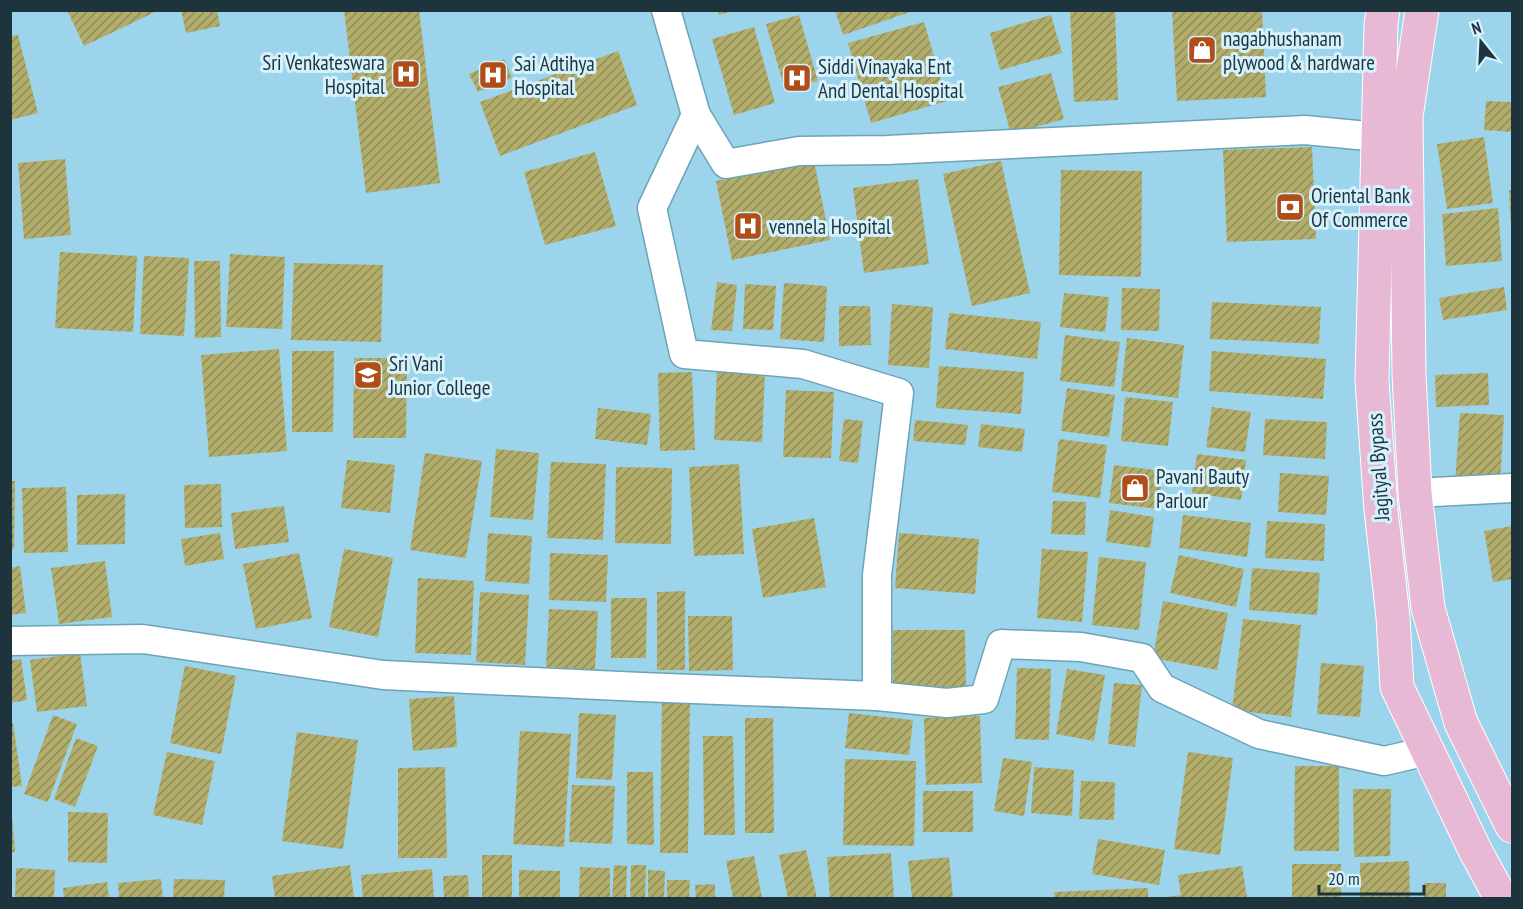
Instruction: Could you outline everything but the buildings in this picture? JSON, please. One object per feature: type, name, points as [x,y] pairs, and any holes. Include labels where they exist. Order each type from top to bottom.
[{"type":"main road","name":"Jagityal Bypass","points":[[1383,10],[1372,380],[1397,687],[1475,850],[1501,898]]},
{"type":"main road","name":"Jagityal Bypass","points":[[1422,10],[1406,117],[1414,494],[1428,608],[1461,723],[1512,826]]},
{"type":"street","points":[[666,10],[696,115],[726,164],[799,151],[887,150],[1305,130],[1378,137],[1406,117]]},
{"type":"street","points":[[696,115],[652,208],[684,354],[803,364],[899,393],[877,576],[877,696]]},
{"type":"street","points":[[1414,494],[1512,488]]},
{"type":"street","points":[[10,641],[143,639],[383,675],[877,696],[947,703],[984,699],[1001,644],[1081,647],[1142,658],[1162,688],[1259,734],[1384,761],[1428,751]]},
{"type":"place","name":"nagabhushanam plywood & hardware","points":[[1202,50]]},
{"type":"place","name":"Sri Venkateswara Hospital","points":[[406,74]]},
{"type":"place","name":"Sai Adtihya Hospital","points":[[493,75]]},
{"type":"place","name":"Siddi Vinayaka Ent And Dental Hospital","points":[[797,78]]},
{"type":"place","name":"Oriental Bank Of Commerce","points":[[1290,207]]},
{"type":"place","name":"vennela Hospital","points":[[748,226]]},
{"type":"place","name":"Sri Vani Junior College","points":[[368,375]]},
{"type":"place","name":"Pavani Bauty Parlour","points":[[1135,488]]}]
